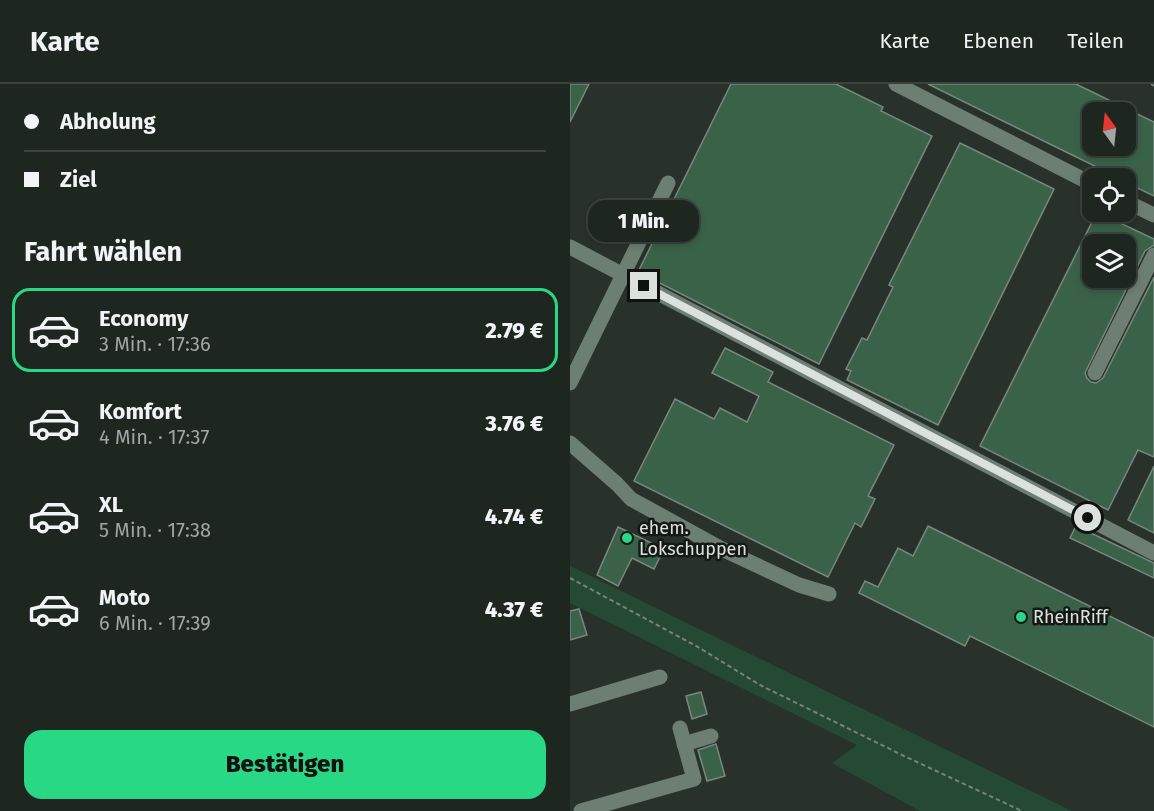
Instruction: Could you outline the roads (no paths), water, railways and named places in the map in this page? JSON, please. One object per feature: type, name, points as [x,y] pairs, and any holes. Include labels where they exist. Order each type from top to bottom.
[{"type":"lane","points":[[896,84],[1082,179]]},
{"type":"lane","points":[[570,383],[669,183]]},
{"type":"lane","points":[[1136,206],[1154,215]]},
{"type":"lane","points":[[570,248],[1154,553]]},
{"type":"lane","points":[[1095,373],[1154,255]]},
{"type":"lane","points":[[570,443],[631,499],[722,549],[799,585],[829,594]]},
{"type":"lane","points":[[570,704],[660,677]]},
{"type":"lane","points":[[581,811],[694,778],[680,728]]},
{"type":"lane","points":[[684,744],[711,736]]},
{"type":"place","name":"ehem. Lokschuppen","points":[[627,538]]},
{"type":"place","name":"RheinRiff","points":[[1021,617]]}]
